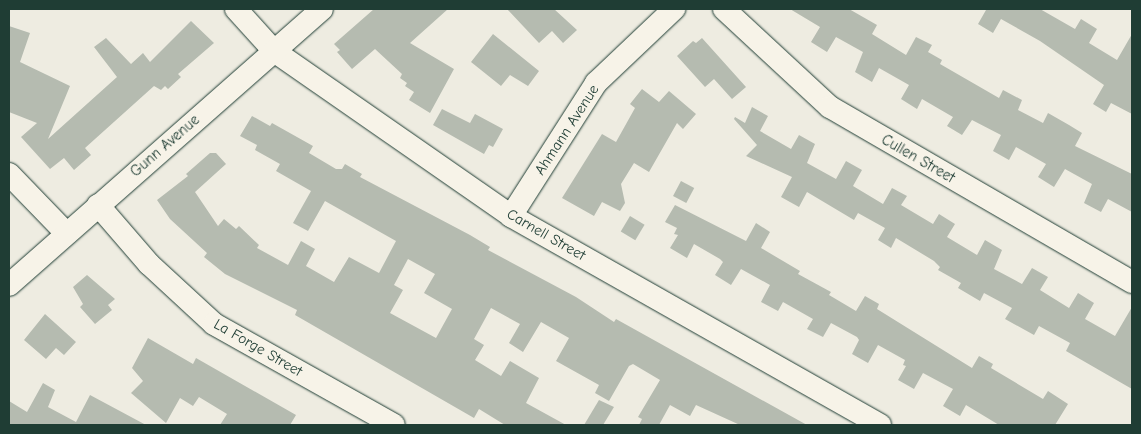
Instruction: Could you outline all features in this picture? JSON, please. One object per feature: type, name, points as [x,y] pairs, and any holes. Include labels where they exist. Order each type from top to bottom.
[{"type":"street","name":"Carnell Street","points":[[236,9],[274,51],[511,216],[880,425]]},
{"type":"street","name":"Gunn Avenue","points":[[9,285],[322,9]]},
{"type":"street","name":"Ahmann Avenue","points":[[511,216],[596,83],[674,9]]},
{"type":"street","name":"Cullen Street","points":[[724,9],[830,108],[1132,282]]},
{"type":"street","points":[[9,174],[67,234]]},
{"type":"street","name":"La Forge Street","points":[[98,205],[148,264],[214,324],[394,425]]},
{"type":"building","points":[[374,9],[448,9],[410,43],[454,69],[430,113],[409,100],[414,92],[405,86],[407,83],[400,78],[402,74],[375,49],[352,69],[337,52],[340,50],[334,44]]},
{"type":"building","points":[[507,9],[554,9],[577,30],[563,43],[552,31],[539,43]]},
{"type":"building","points":[[790,9],[849,9],[877,25],[872,34],[906,55],[916,37],[932,45],[928,52],[942,60],[940,64],[999,98],[1003,90],[1022,100],[1018,110],[1043,123],[1048,113],[1069,125],[1082,133],[1075,146],[1132,174],[1132,212],[1108,199],[1101,212],[1084,203],[1092,184],[1065,169],[1054,187],[1038,177],[1046,164],[1016,147],[1009,160],[993,151],[1001,135],[972,120],[962,135],[947,126],[953,117],[922,99],[917,109],[901,99],[909,85],[879,68],[872,82],[855,72],[863,52],[836,37],[827,52],[811,42],[820,27]]},
{"type":"building","points":[[983,9],[1040,9],[1075,29],[1081,19],[1097,29],[1089,43],[1117,60],[1132,34],[1132,114],[1111,103],[1106,112],[1093,104],[1104,85],[1040,41],[1001,19],[993,33],[978,24],[986,10]]},
{"type":"building","points":[[191,21],[214,43],[178,74],[181,77],[168,89],[165,86],[161,90],[154,86],[85,148],[91,155],[74,170],[64,158],[50,169],[21,137],[37,123],[9,112],[9,26],[30,33],[20,62],[70,86],[48,139],[117,77],[94,47],[106,38],[131,64],[143,53],[150,62]]},
{"type":"building","points":[[493,34],[539,71],[528,86],[510,75],[501,86],[471,62]]},
{"type":"building","points":[[702,38],[746,87],[732,99],[714,79],[705,87],[677,56],[693,41],[696,43]]},
{"type":"building","points":[[642,89],[659,102],[669,91],[696,114],[683,129],[677,123],[649,172],[634,163],[621,184],[625,203],[620,211],[602,202],[594,216],[562,198],[602,134],[616,142],[635,108],[630,104]]},
{"type":"building","points":[[752,107],[768,116],[760,131],[791,149],[799,135],[815,144],[807,163],[836,179],[846,161],[862,170],[853,186],[883,204],[892,188],[907,196],[901,205],[933,224],[939,214],[955,224],[947,237],[977,255],[985,240],[1002,250],[994,269],[1022,284],[1032,268],[1048,277],[1040,290],[1069,308],[1078,293],[1094,303],[1085,319],[1115,336],[1132,307],[1132,389],[1066,351],[1070,343],[1039,326],[1034,335],[1005,319],[1012,308],[984,293],[980,301],[958,288],[961,283],[938,270],[940,267],[934,261],[896,238],[891,248],[878,240],[885,228],[858,213],[854,220],[807,192],[799,207],[781,197],[792,177],[746,156],[757,145],[734,119],[735,117],[745,123]]},
{"type":"building","points":[[442,109],[470,123],[475,114],[503,129],[493,147],[489,145],[484,154],[433,125]]},
{"type":"building","points":[[252,116],[270,126],[272,123],[313,146],[309,153],[336,169],[342,169],[345,164],[362,174],[360,177],[470,235],[490,247],[488,250],[576,297],[614,322],[616,319],[807,425],[740,425],[696,405],[690,416],[670,405],[659,425],[639,425],[642,419],[638,417],[660,380],[633,364],[629,366],[609,401],[595,393],[599,385],[556,361],[569,338],[541,322],[523,352],[509,343],[520,324],[491,308],[474,339],[484,345],[475,360],[501,376],[510,361],[539,378],[526,403],[566,425],[505,425],[479,409],[474,418],[295,315],[297,310],[225,274],[204,257],[207,253],[170,219],[157,200],[188,176],[186,174],[210,153],[216,153],[226,164],[195,192],[218,226],[224,219],[236,229],[239,226],[259,245],[257,248],[288,265],[301,241],[315,249],[306,266],[334,282],[349,257],[379,273],[396,241],[325,201],[308,231],[293,223],[311,191],[276,171],[280,164],[255,150],[257,145],[240,136]],"holes":[[[408,259],[435,274],[424,293],[452,309],[436,338],[390,313],[403,290],[394,285]]]},
{"type":"building","points":[[681,181],[694,188],[686,203],[673,196]]},
{"type":"building","points":[[675,205],[746,241],[756,223],[770,232],[761,248],[800,271],[798,274],[831,292],[829,295],[856,311],[865,296],[879,304],[877,309],[972,368],[979,356],[993,364],[991,368],[1043,399],[1048,391],[1068,404],[1055,425],[999,425],[966,405],[960,416],[943,406],[953,389],[923,373],[914,389],[898,380],[906,366],[903,365],[905,360],[878,345],[868,363],[852,354],[859,340],[857,337],[831,323],[823,337],[807,329],[813,319],[783,302],[778,311],[761,302],[770,285],[741,269],[731,285],[715,275],[723,262],[720,259],[694,244],[687,258],[670,248],[678,235],[674,234],[677,228],[665,222]]},
{"type":"building","points":[[630,216],[645,225],[635,240],[621,231]]},
{"type":"building","points":[[87,275],[115,299],[108,305],[112,310],[95,324],[80,307],[83,304],[73,287]]},
{"type":"building","points":[[45,314],[76,342],[64,355],[56,348],[46,359],[24,340]]},
{"type":"building","points":[[148,338],[193,364],[196,358],[296,415],[290,425],[220,425],[227,414],[199,397],[193,406],[180,398],[166,423],[131,393],[143,381],[132,368]]},
{"type":"building","points":[[43,383],[55,390],[48,407],[76,422],[90,395],[146,425],[9,425],[9,401],[27,412]]},
{"type":"building","points":[[599,400],[614,407],[603,425],[584,425]]}]
